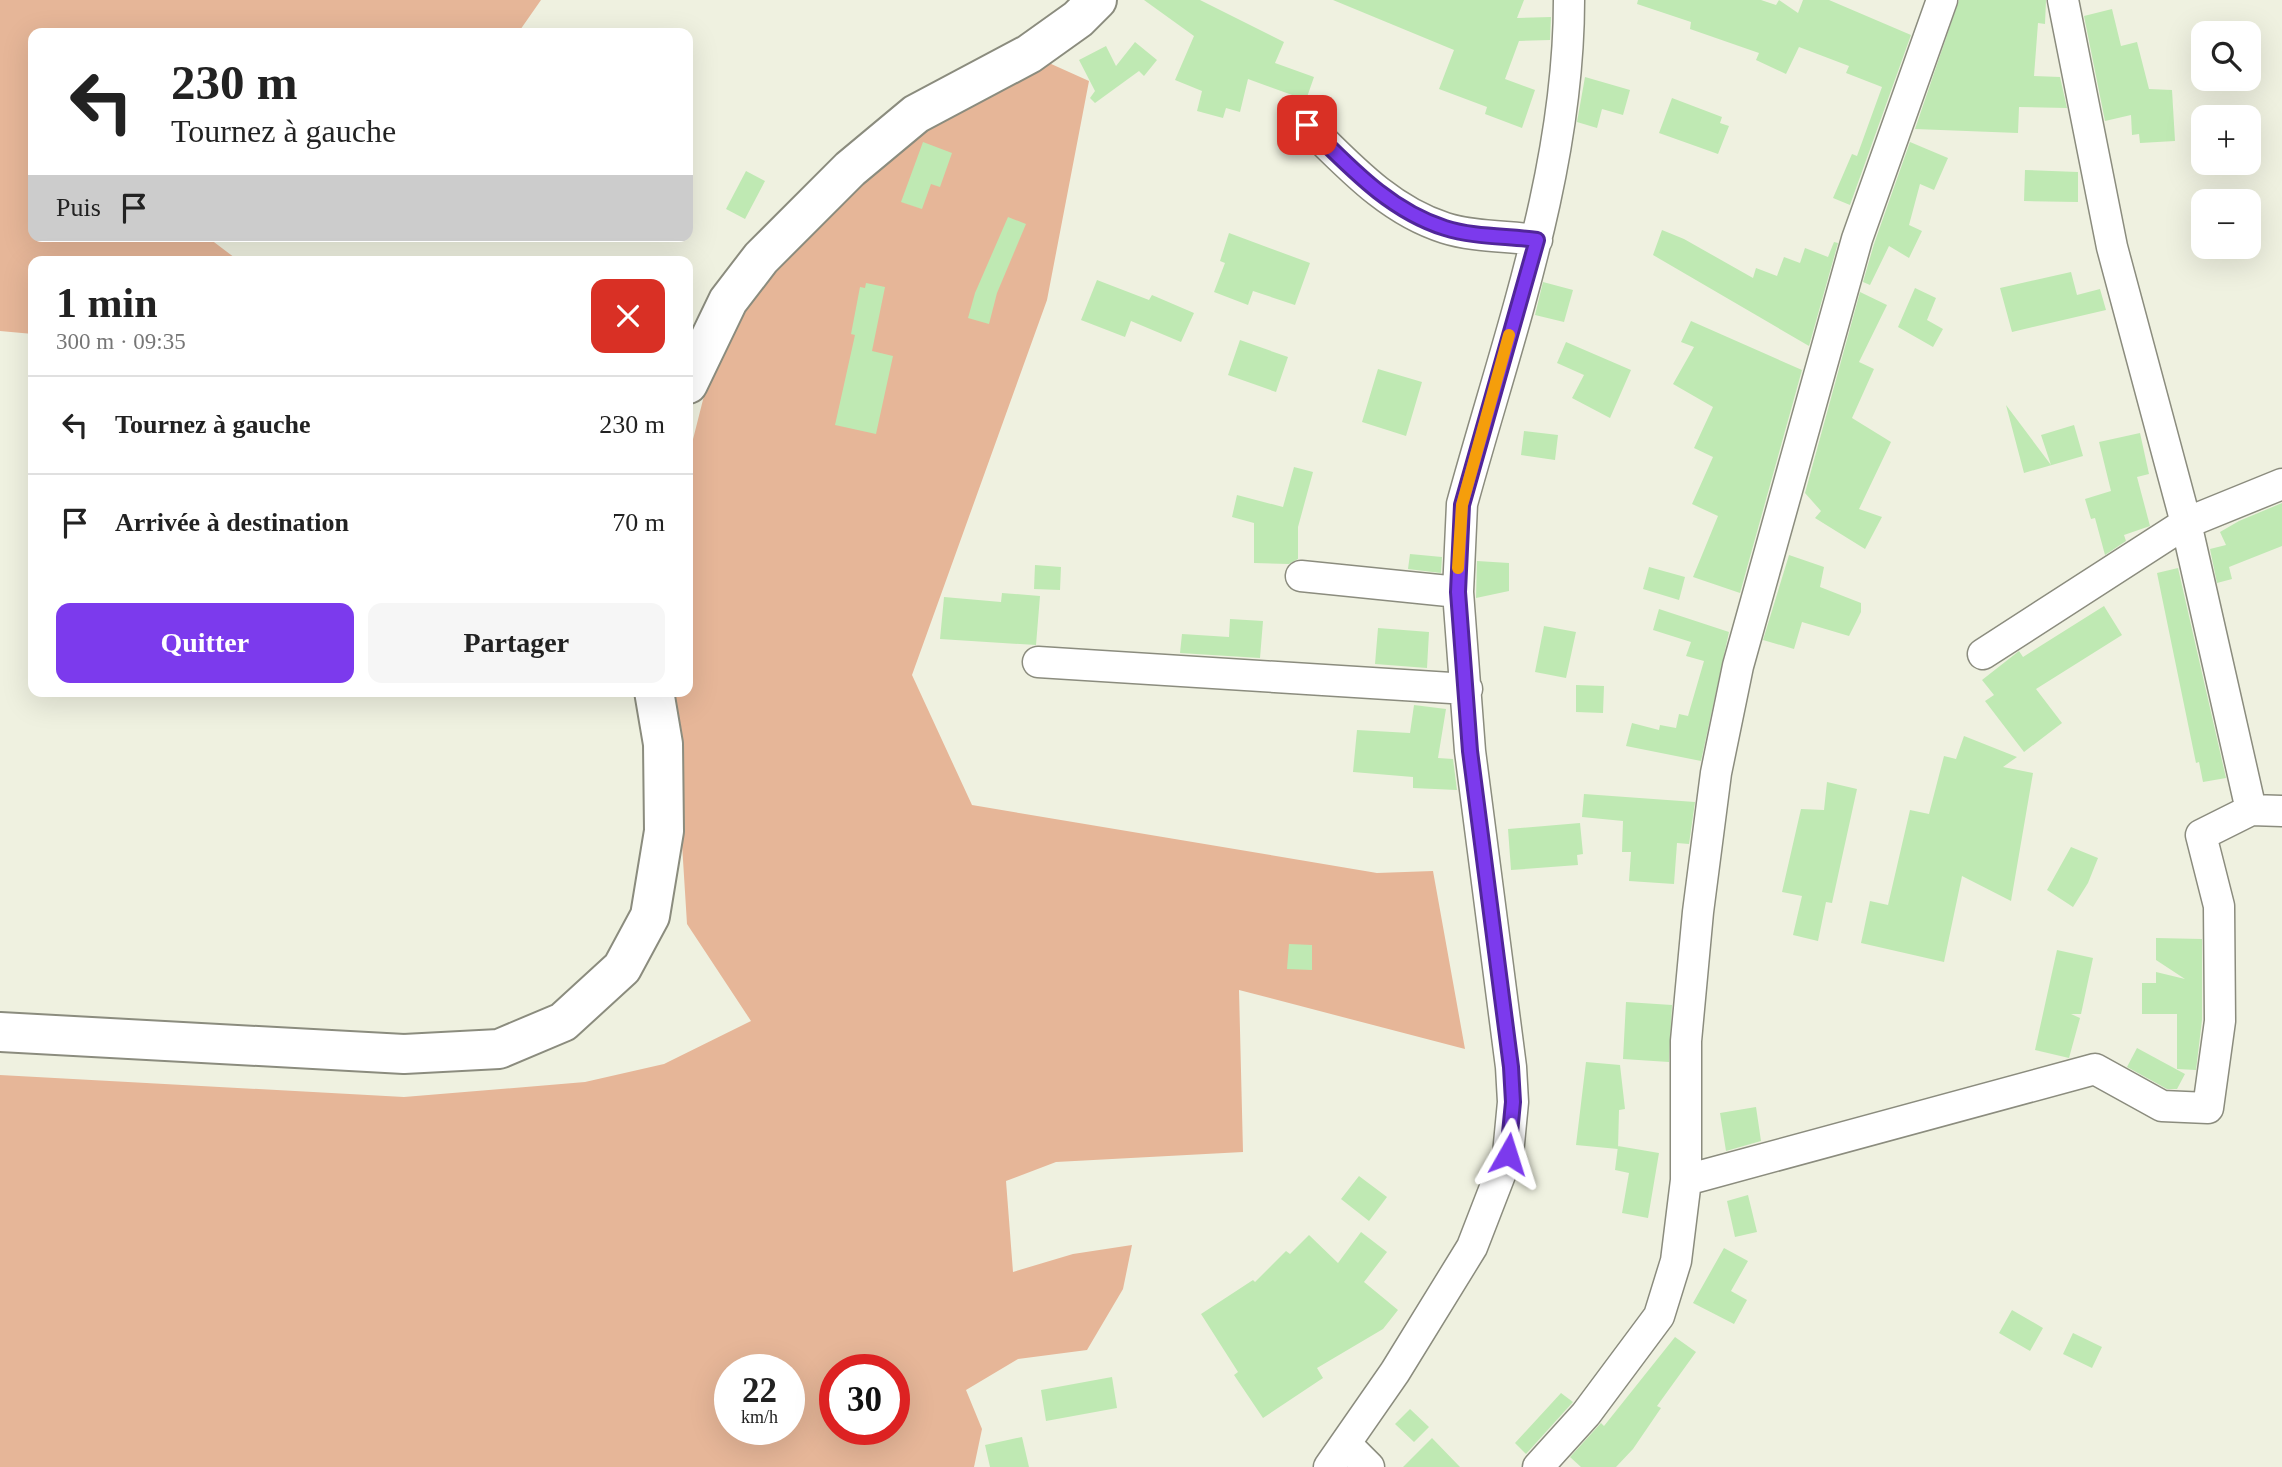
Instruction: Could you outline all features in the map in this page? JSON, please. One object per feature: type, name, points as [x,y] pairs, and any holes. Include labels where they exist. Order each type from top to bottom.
[{"type":"main road","points":[[693,374],[728,301],[761,258],[883,138],[916,114],[1029,54],[1078,19],[1097,0]]},
{"type":"main road","points":[[0,1032],[404,1054],[499,1049],[563,1022],[622,968],[650,916],[664,831],[663,744],[655,697]]},
{"type":"street","points":[[1369,1467],[1338,1456],[1472,1247],[1508,1154],[1513,1102],[1511,1067],[1470,751],[1458,592],[1462,505],[1537,240],[1569,54],[1569,0]]},
{"type":"street","points":[[1538,1467],[1586,1414],[1659,1316],[1676,1261],[1686,1180],[1686,1041],[1697,925],[1716,773],[1738,666],[1857,239],[1942,0]]},
{"type":"street","points":[[2063,0],[2112,247],[2186,523],[2250,810]]},
{"type":"street","points":[[1307,125],[1378,193],[1410,212],[1446,228],[1537,240]]},
{"type":"street","points":[[1983,653],[2186,523],[2282,484]]},
{"type":"street","points":[[1301,576],[1458,592]]},
{"type":"street","points":[[1038,662],[1467,689]]},
{"type":"street","points":[[1686,1180],[2095,1069],[2162,1106],[2208,1108],[2220,1021],[2219,906],[2201,835],[2250,810],[2282,811]]},
{"type":"shaded area","points":[[0,0],[541,0],[521,28],[28,28],[28,242],[214,242],[232,256],[28,256],[28,334],[0,331]]},
{"type":"shaded area","points":[[1029,54],[1089,81],[1047,300],[912,675],[972,805],[1377,873],[1433,871],[1465,1049],[1239,990],[1243,1152],[1056,1162],[1006,1181],[1013,1272],[1073,1254],[1132,1245],[1123,1289],[1087,1350],[1018,1359],[966,1390],[982,1429],[974,1467],[0,1467],[0,1075],[404,1097],[585,1082],[664,1064],[751,1021],[687,924],[680,812],[656,697],[693,697],[693,439],[728,301],[812,207]]},
{"type":"building","points":[[1144,0],[1200,0],[1284,42],[1275,63],[1314,77],[1306,100],[1248,79],[1240,112],[1226,108],[1223,118],[1197,111],[1202,91],[1175,80],[1194,36]]},
{"type":"building","points":[[1333,0],[1524,0],[1517,18],[1551,17],[1550,40],[1519,41],[1505,79],[1535,90],[1522,128],[1485,114],[1487,107],[1439,89],[1454,50]]},
{"type":"building","points":[[1638,0],[1761,0],[1776,5],[1779,0],[1798,13],[1803,0],[1829,0],[1911,35],[1850,205],[1833,198],[1852,154],[1857,156],[1882,87],[1846,73],[1849,66],[1799,47],[1786,74],[1756,60],[1759,53],[1690,29],[1691,22],[1637,4]]},
{"type":"building","points":[[1959,0],[2046,0],[2045,24],[2038,23],[2034,76],[2060,77],[2067,108],[2019,107],[2018,133],[1915,129]]},
{"type":"building","points":[[2112,9],[2121,46],[2137,42],[2149,89],[2172,90],[2175,141],[2140,143],[2139,134],[2132,135],[2131,115],[2105,121],[2084,16]]},
{"type":"building","points":[[1135,42],[1157,60],[1144,76],[1139,71],[1095,103],[1090,98],[1095,91],[1079,60],[1106,46],[1116,66]]},
{"type":"building","points":[[1585,77],[1630,90],[1623,115],[1602,109],[1597,128],[1577,122]]},
{"type":"building","points":[[1672,98],[1722,117],[1720,123],[1729,126],[1718,154],[1659,133]]},
{"type":"building","points":[[923,142],[952,153],[940,187],[931,184],[922,209],[901,202]]},
{"type":"building","points":[[1910,142],[1948,158],[1934,190],[1920,184],[1909,225],[1922,231],[1909,258],[1889,246],[1870,285],[1863,282]]},
{"type":"building","points":[[2025,170],[2078,172],[2078,202],[2024,201]]},
{"type":"building","points":[[746,171],[765,181],[745,219],[726,209]]},
{"type":"building","points":[[1008,217],[1026,224],[997,293],[989,324],[968,318],[975,293]]},
{"type":"building","points":[[1662,230],[1684,239],[1753,278],[1756,268],[1777,276],[1784,257],[1800,263],[1805,248],[1828,257],[1834,242],[1838,243],[1809,346],[1653,255]]},
{"type":"building","points":[[1229,233],[1310,263],[1295,305],[1253,291],[1248,305],[1214,292],[1225,263],[1220,261]]},
{"type":"building","points":[[2071,272],[2077,295],[2100,289],[2106,310],[2012,332],[2000,288]]},
{"type":"building","points":[[1097,280],[1149,300],[1152,295],[1194,313],[1181,342],[1131,321],[1125,337],[1081,320]]},
{"type":"building","points":[[1543,282],[1573,290],[1564,322],[1535,315]]},
{"type":"building","points":[[866,283],[885,287],[872,351],[893,356],[876,434],[835,425],[855,335],[851,334],[860,287],[865,288]]},
{"type":"building","points":[[1915,288],[1936,298],[1927,320],[1943,329],[1933,347],[1898,327]]},
{"type":"building","points":[[1860,292],[1887,305],[1859,362],[1874,369],[1852,418],[1891,442],[1859,509],[1882,517],[1865,549],[1815,518],[1821,511],[1805,493]]},
{"type":"building","points":[[1691,321],[1802,370],[1740,593],[1693,577],[1718,516],[1692,504],[1713,457],[1694,448],[1713,407],[1673,384],[1694,347],[1681,342]]},
{"type":"building","points":[[1240,340],[1288,357],[1276,392],[1228,375]]},
{"type":"building","points":[[1566,342],[1631,370],[1610,418],[1572,398],[1584,375],[1557,363]]},
{"type":"building","points":[[1378,369],[1422,382],[1406,436],[1362,422]]},
{"type":"building","points":[[2006,405],[2051,465],[2041,435],[2074,425],[2083,456],[2024,473]]},
{"type":"building","points":[[1524,431],[1558,435],[1555,460],[1521,455]]},
{"type":"building","points":[[2140,433],[2149,474],[2137,477],[2150,526],[2124,535],[2126,541],[2105,555],[2095,518],[2091,519],[2085,499],[2111,491],[2099,442]]},
{"type":"building","points":[[1294,467],[1313,472],[1298,527],[1298,559],[1289,564],[1254,563],[1254,523],[1232,517],[1237,495],[1283,507]]},
{"type":"building","points":[[2282,503],[2282,546],[2229,567],[2232,579],[2217,583],[2210,549],[2226,545],[2220,532]]},
{"type":"building","points":[[1410,554],[1442,557],[1441,573],[1408,569]]},
{"type":"building","points":[[1789,555],[1824,567],[1820,587],[1861,603],[1861,612],[1849,636],[1802,622],[1794,649],[1763,640]]},
{"type":"building","points":[[1477,561],[1509,563],[1509,591],[1476,598]]},
{"type":"building","points":[[1035,565],[1061,567],[1060,590],[1034,589]]},
{"type":"building","points":[[1649,567],[1685,577],[1679,600],[1643,589]]},
{"type":"building","points":[[2178,568],[2226,778],[2203,782],[2199,762],[2196,763],[2157,573]]},
{"type":"building","points":[[1002,593],[1040,596],[1036,645],[940,639],[944,597],[1001,602]]},
{"type":"building","points":[[2104,606],[2122,635],[2036,689],[2062,723],[2024,752],[1985,701],[1994,695],[1982,680],[2019,651],[2023,657]]},
{"type":"building","points":[[1659,609],[1729,632],[1701,761],[1626,746],[1632,723],[1659,730],[1660,725],[1676,728],[1679,714],[1688,716],[1704,661],[1686,656],[1691,642],[1653,630]]},
{"type":"building","points":[[1230,619],[1263,621],[1260,658],[1180,653],[1182,634],[1229,637]]},
{"type":"building","points":[[1544,626],[1576,632],[1566,678],[1535,672]]},
{"type":"building","points":[[1378,628],[1429,632],[1427,668],[1375,664]]},
{"type":"building","points":[[1576,685],[1604,686],[1603,713],[1576,712]]},
{"type":"building","points":[[1414,705],[1446,709],[1438,758],[1453,759],[1457,790],[1413,788],[1413,777],[1353,772],[1357,730],[1410,733]]},
{"type":"building","points":[[1964,736],[2017,757],[2003,767],[2033,773],[2011,901],[1962,876],[1944,962],[1861,943],[1870,901],[1888,905],[1910,810],[1929,814],[1944,756],[1956,759]]},
{"type":"building","points":[[1827,782],[1857,789],[1832,903],[1826,902],[1818,941],[1793,935],[1802,896],[1782,892],[1801,809],[1824,810]]},
{"type":"building","points":[[1584,794],[1695,802],[1689,844],[1677,843],[1674,884],[1629,881],[1631,852],[1622,852],[1623,821],[1582,817]]},
{"type":"building","points":[[1580,823],[1583,854],[1577,855],[1578,865],[1511,870],[1508,829]]},
{"type":"building","points":[[2071,847],[2098,858],[2088,883],[2073,907],[2047,890]]},
{"type":"building","points":[[2156,938],[2202,939],[2202,1020],[2196,1070],[2177,1069],[2177,1014],[2142,1014],[2142,983],[2156,983],[2156,972],[2185,979],[2156,960]]},
{"type":"building","points":[[1289,944],[1312,945],[1312,970],[1287,969]]},
{"type":"building","points":[[2057,950],[2093,958],[2081,1014],[2071,1014],[2080,1018],[2069,1058],[2035,1050]]},
{"type":"building","points":[[1626,1002],[1672,1005],[1669,1062],[1623,1059]]},
{"type":"building","points":[[2137,1048],[2185,1074],[2177,1089],[2167,1089],[2127,1067]]},
{"type":"building","points":[[1586,1062],[1620,1065],[1625,1109],[1619,1110],[1618,1149],[1576,1145]]},
{"type":"building","points":[[1756,1107],[1761,1141],[1726,1151],[1720,1113]]},
{"type":"building","points":[[1618,1146],[1659,1153],[1648,1218],[1622,1213],[1629,1173],[1615,1170]]},
{"type":"building","points":[[1359,1176],[1387,1197],[1369,1221],[1341,1199]]},
{"type":"building","points":[[1748,1195],[1757,1232],[1735,1237],[1727,1201]]},
{"type":"building","points":[[1361,1232],[1387,1252],[1364,1282],[1398,1310],[1383,1329],[1317,1368],[1323,1378],[1263,1418],[1234,1375],[1238,1372],[1201,1314],[1253,1280],[1255,1282],[1286,1251],[1290,1254],[1309,1235],[1338,1263]]},
{"type":"building","points":[[1724,1248],[1748,1261],[1731,1291],[1747,1300],[1734,1324],[1693,1303]]},
{"type":"building","points":[[2012,1310],[2043,1328],[2030,1351],[1999,1333]]},
{"type":"building","points":[[2073,1333],[2102,1347],[2092,1368],[2063,1354]]},
{"type":"building","points":[[1675,1337],[1696,1352],[1657,1406],[1661,1408],[1633,1449],[1616,1467],[1581,1467],[1570,1457],[1601,1423],[1604,1426]]},
{"type":"building","points":[[1112,1377],[1117,1408],[1046,1421],[1041,1390]]},
{"type":"building","points":[[1561,1393],[1573,1402],[1526,1454],[1515,1443]]},
{"type":"building","points":[[1410,1409],[1429,1427],[1414,1442],[1395,1424]]},
{"type":"building","points":[[1022,1437],[1029,1467],[990,1467],[985,1445]]},
{"type":"building","points":[[1432,1438],[1460,1467],[1403,1467]]},
{"type":"slow traffic","points":[[1458,568],[1462,505],[1509,335]]},
{"type":"route","points":[[1307,125],[1378,193],[1410,212],[1446,228],[1537,240],[1462,505],[1458,548],[1458,592],[1470,751],[1511,1067],[1513,1102],[1508,1154]]}]
